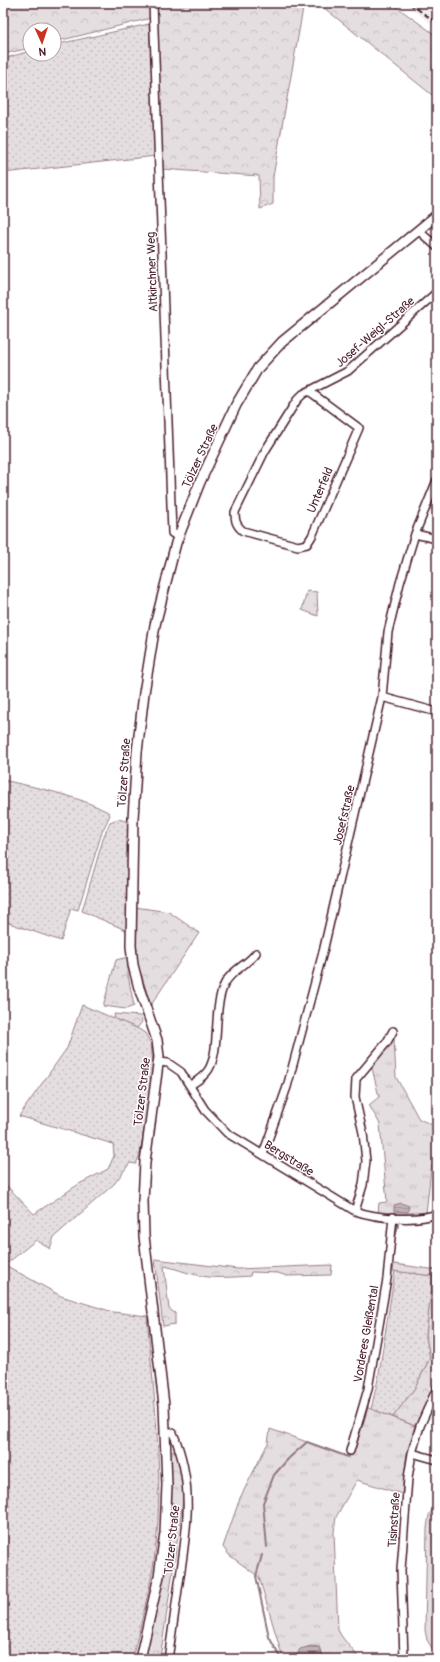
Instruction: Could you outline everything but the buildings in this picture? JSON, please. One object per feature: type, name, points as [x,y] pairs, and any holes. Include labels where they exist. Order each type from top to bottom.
[{"type":"main road","name":"Tölzer Straße","points":[[140,1659],[155,1598],[164,1533],[167,1485],[165,1431],[144,1236],[142,1201],[145,1162],[159,1062],[157,1040],[139,988],[133,965],[131,946],[133,819],[137,752],[148,667],[164,583],[178,537],[200,482],[236,405],[258,368],[282,342],[437,216]]},
{"type":"street","name":"Altkirchner Weg","points":[[153,3],[172,533],[178,537]]},
{"type":"street","points":[[419,231],[437,247]]},
{"type":"street","name":"Josef-Weigl-Straße","points":[[235,520],[235,512],[265,451],[297,400],[309,391],[348,371],[437,292]]},
{"type":"street","name":"Unterfeld","points":[[235,520],[238,527],[243,531],[286,544],[303,546],[307,544],[312,536],[360,428],[309,391]]},
{"type":"street","name":"Josefstraße","points":[[263,1154],[287,1087],[309,1008],[356,815],[382,697],[388,632],[400,584],[415,534],[437,480]]},
{"type":"street","points":[[415,534],[437,539]]},
{"type":"street","points":[[382,697],[437,712]]},
{"type":"street","points":[[191,1085],[209,1068],[213,1057],[219,999],[225,983],[231,974],[251,960],[256,953]]},
{"type":"street","points":[[355,1210],[363,1185],[366,1162],[363,1133],[355,1097],[356,1079],[387,1042],[393,1030]]},
{"type":"street","name":"Bergstraße","points":[[159,1062],[168,1063],[175,1067],[191,1085],[205,1110],[227,1133],[355,1210],[374,1216],[393,1217],[424,1217],[437,1214]]},
{"type":"street","name":"Vorderes Gleißental","points":[[350,1451],[368,1389],[387,1279],[393,1217]]},
{"type":"street","name":"Tisinstraße","points":[[404,1659],[401,1570],[408,1478],[412,1453],[420,1426],[437,1388]]},
{"type":"street","name":"Tölzer Straße","points":[[165,1431],[173,1433],[178,1444],[185,1478],[189,1510],[168,1659]]},
{"type":"street","points":[[412,1453],[437,1460]]},
{"type":"shaded area","points":[[404,3],[423,3],[437,14],[437,28]]},
{"type":"shaded area","points":[[401,1203],[409,1206],[408,1212],[394,1211],[394,1205]]},
{"type":"shaded area","points":[[311,1646],[319,1647],[325,1659],[295,1659],[300,1649]]},
{"type":"green space","points":[[3,3],[304,3],[273,177],[273,204],[260,209],[259,176],[161,169],[151,18],[62,40],[62,22],[22,22],[22,50],[3,54]]},
{"type":"green space","points":[[318,3],[391,3],[437,36],[437,99]]},
{"type":"green space","points":[[149,24],[156,156],[3,173],[3,59],[22,53],[22,62],[62,62],[62,43]]},
{"type":"green space","points":[[307,591],[317,592],[318,616],[302,610]]},
{"type":"green space","points":[[3,780],[43,789],[83,801],[108,812],[110,815],[102,832],[78,910],[71,908],[61,941],[3,921]]},
{"type":"green space","points":[[118,819],[126,821],[130,826],[128,931],[82,911],[104,836],[110,822]]},
{"type":"green space","points":[[135,907],[169,912],[199,933],[151,1005],[136,959]]},
{"type":"green space","points":[[128,957],[128,975],[134,1006],[126,1009],[103,1006],[116,960]]},
{"type":"green space","points":[[82,1005],[137,1028],[145,1033],[151,1044],[154,1072],[140,1154],[136,1164],[130,1163],[114,1184],[54,1237],[50,1249],[36,1240],[5,1265],[61,1296],[113,1312],[147,1316],[158,1452],[159,1507],[157,1534],[147,1597],[132,1659],[3,1659],[3,1186],[6,1185],[34,1214],[79,1184],[108,1169],[114,1156],[113,1144],[19,1116],[67,1048]]},
{"type":"green space","points":[[114,1014],[140,1016],[142,1022],[137,1028],[115,1019]]},
{"type":"green space","points":[[394,1038],[396,1077],[419,1119],[437,1127],[437,1148],[431,1169],[426,1213],[378,1213],[379,1203],[387,1202],[380,1124],[369,1105],[379,1097],[371,1064]]},
{"type":"green space","points":[[155,1259],[238,1269],[332,1265],[331,1275],[287,1276],[278,1273],[251,1272],[250,1276],[223,1277],[203,1276],[164,1266],[169,1309],[175,1313],[175,1324],[163,1326]]},
{"type":"green space","points":[[394,1264],[437,1270],[437,1379],[415,1426],[393,1417],[415,1388],[430,1358],[426,1336],[433,1276],[393,1271]]},
{"type":"green space","points":[[395,1271],[433,1276],[426,1336],[430,1358],[415,1388],[393,1417],[371,1409],[378,1379]]},
{"type":"green space","points":[[366,1407],[415,1426],[407,1452],[402,1494],[357,1480],[336,1517],[334,1532],[338,1630],[360,1659],[283,1659],[259,1577],[229,1555],[223,1547],[240,1498],[268,1443],[270,1429],[347,1456],[353,1449]]},
{"type":"green space","points":[[174,1450],[179,1458],[184,1494],[160,1659],[145,1659],[165,1566],[169,1535],[171,1493],[170,1452]]},
{"type":"green space","points":[[437,1503],[437,1656],[427,1640],[425,1630],[427,1528],[429,1515]]},
{"type":"waterway","points":[[394,1241],[398,1225]]},
{"type":"waterway","points":[[354,1451],[367,1409],[373,1378]]},
{"type":"waterway","points":[[267,1547],[263,1503],[274,1475],[289,1458],[307,1442],[348,1457]]},
{"type":"waterway","points":[[262,1555],[256,1576],[269,1637],[281,1659]]},
{"type":"railway","points":[[409,3],[437,23]]}]
